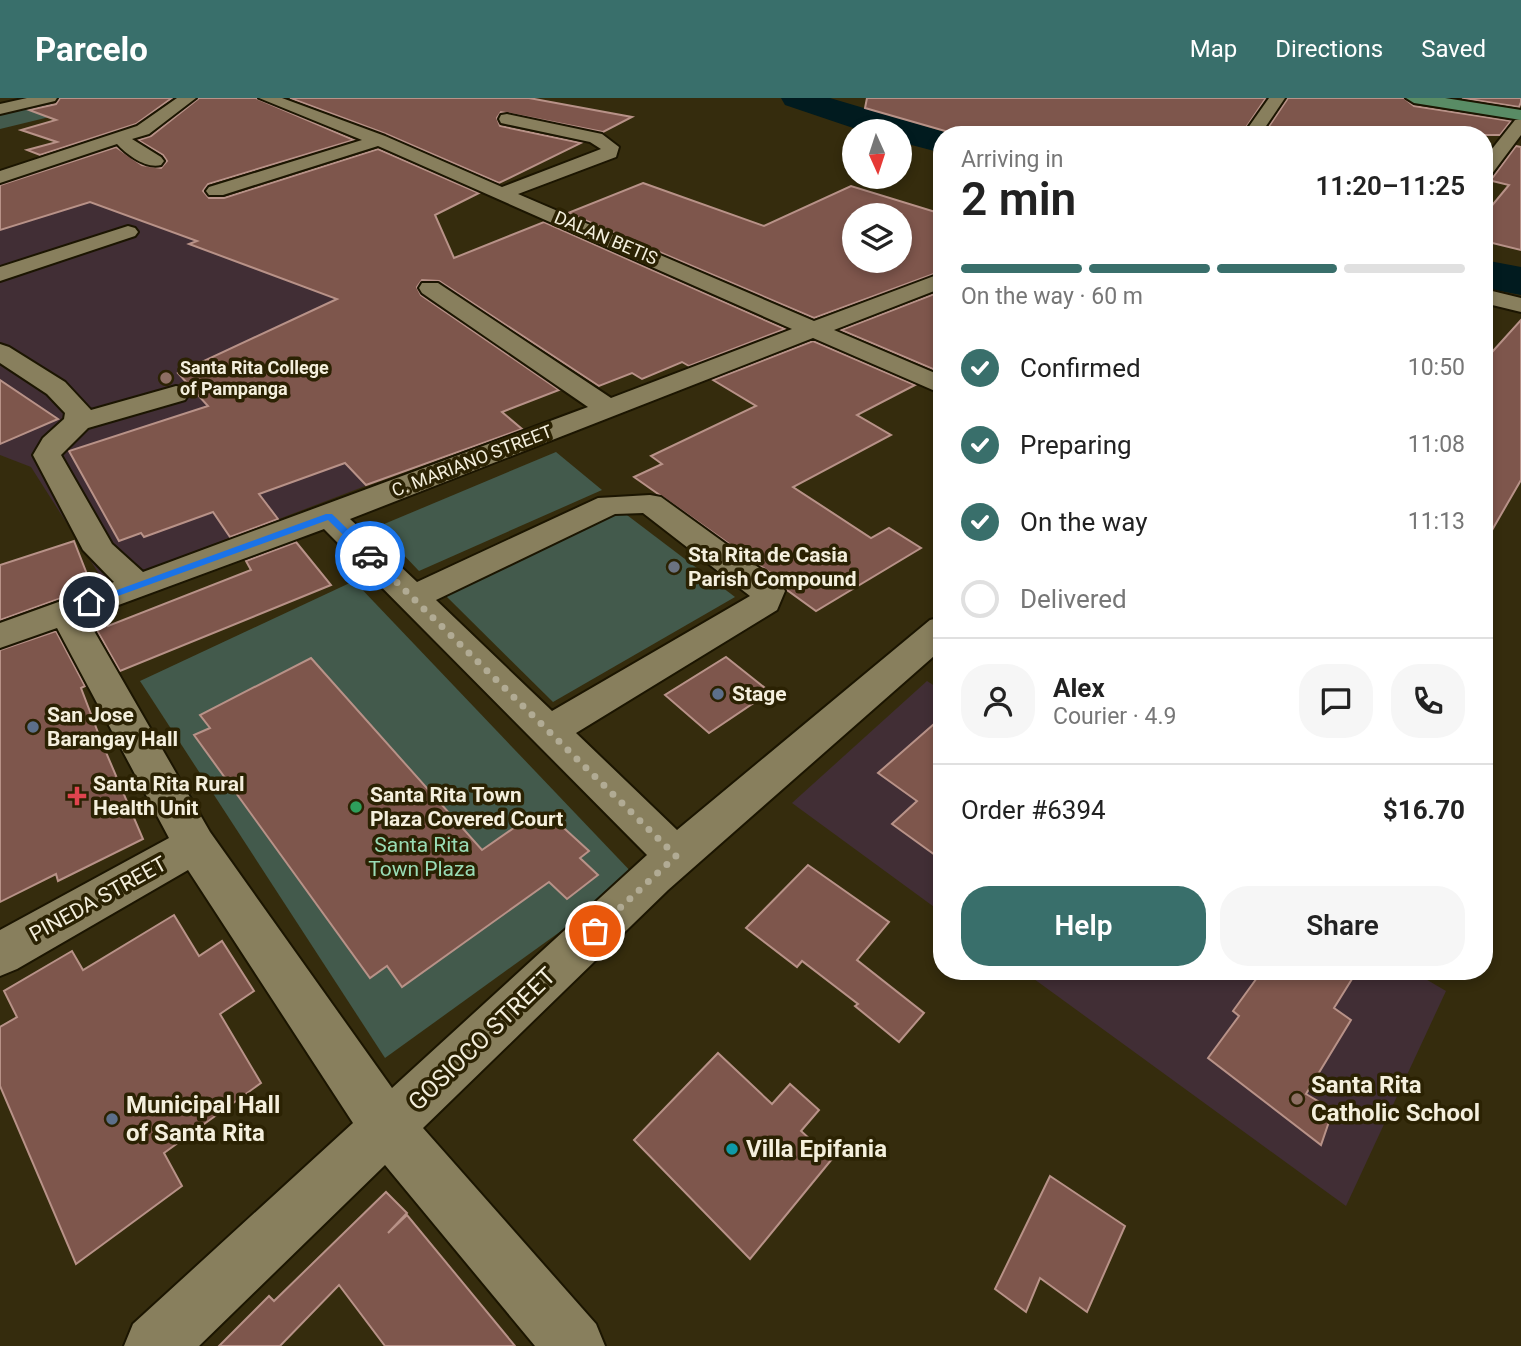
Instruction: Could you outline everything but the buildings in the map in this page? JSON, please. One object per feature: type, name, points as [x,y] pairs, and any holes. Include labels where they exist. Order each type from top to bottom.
[{"type":"main road","points":[[1414,98],[1521,116]]},
{"type":"street","points":[[0,177],[153,125],[163,114],[188,98]]},
{"type":"street","name":"DALAN BETIS","points":[[267,98],[379,140],[814,327],[933,382]]},
{"type":"street","points":[[1257,126],[1277,98]]},
{"type":"street","points":[[0,109],[39,99]]},
{"type":"street","points":[[502,193],[610,153],[610,147],[596,138],[508,119]]},
{"type":"street","points":[[1493,159],[1521,124]]},
{"type":"street","points":[[120,138],[131,149],[155,161]]},
{"type":"street","points":[[216,191],[379,140]]},
{"type":"street","points":[[0,274],[128,232]]},
{"type":"street","name":"C. MARIANO STREET","points":[[0,636],[329,516],[933,283]]},
{"type":"street","points":[[430,288],[608,408]]},
{"type":"street","points":[[1493,298],[1521,305]]},
{"type":"street","points":[[0,352],[56,388],[79,412],[78,422]]},
{"type":"street","points":[[138,585],[99,550],[47,455],[53,444],[78,422],[176,394]]},
{"type":"street","points":[[412,598],[609,505],[629,504],[650,504],[768,591],[765,602],[751,612],[548,731]]},
{"type":"street","points":[[329,516],[676,856]]},
{"type":"street","points":[[65,611],[195,845],[388,1128],[574,1346]]},
{"type":"street","name":"GOSIOCO STREET","points":[[155,1346],[676,856],[933,637]]},
{"type":"street","name":"PINEDA STREET","points":[[0,954],[195,845]]},
{"type":"shaded area","name":"Santa Rita College of Pampanga","points":[[104,179],[413,296],[381,480],[106,585],[31,467],[0,455],[0,211]]},
{"type":"shaded area","points":[[927,681],[933,685],[933,906],[792,803]]},
{"type":"shaded area","name":"Santa Rita Catholic School","points":[[1035,980],[1427,980],[1446,991],[1346,1206]]},
{"type":"green space","points":[[50,103],[70,112],[0,129],[0,115]]},
{"type":"green space","points":[[556,452],[602,490],[419,571],[377,527]]},
{"type":"green space","points":[[619,509],[735,597],[553,702],[444,594]]},
{"type":"green space","name":"Santa Rita Town Plaza","points":[[354,581],[636,877],[385,1058],[140,681]]},
{"type":"waterway","points":[[797,98],[880,126],[933,140]]},
{"type":"waterway","points":[[1493,276],[1521,281]]},
{"type":"way so far","points":[[370,556],[676,856],[595,931]]},
{"type":"place","name":"Santa Rita College of Pampanga","points":[[166,378]]},
{"type":"place","name":"Sta Rita de Casia Parish Compound","points":[[674,567]]},
{"type":"place","name":"Stage","points":[[718,694]]},
{"type":"place","name":"San Jose Barangay Hall","points":[[33,727]]},
{"type":"place","name":"Santa Rita Rural Health Unit","points":[[77,796]]},
{"type":"place","name":"Santa Rita Town Plaza Covered Court","points":[[356,807]]},
{"type":"place","name":"Santa Rita Catholic School","points":[[1297,1099]]},
{"type":"place","name":"Municipal Hall of Santa Rita","points":[[112,1119]]},
{"type":"place","name":"Villa Epifania","points":[[732,1149]]},
{"type":"route","points":[[89,602],[329,516],[370,556]]}]
